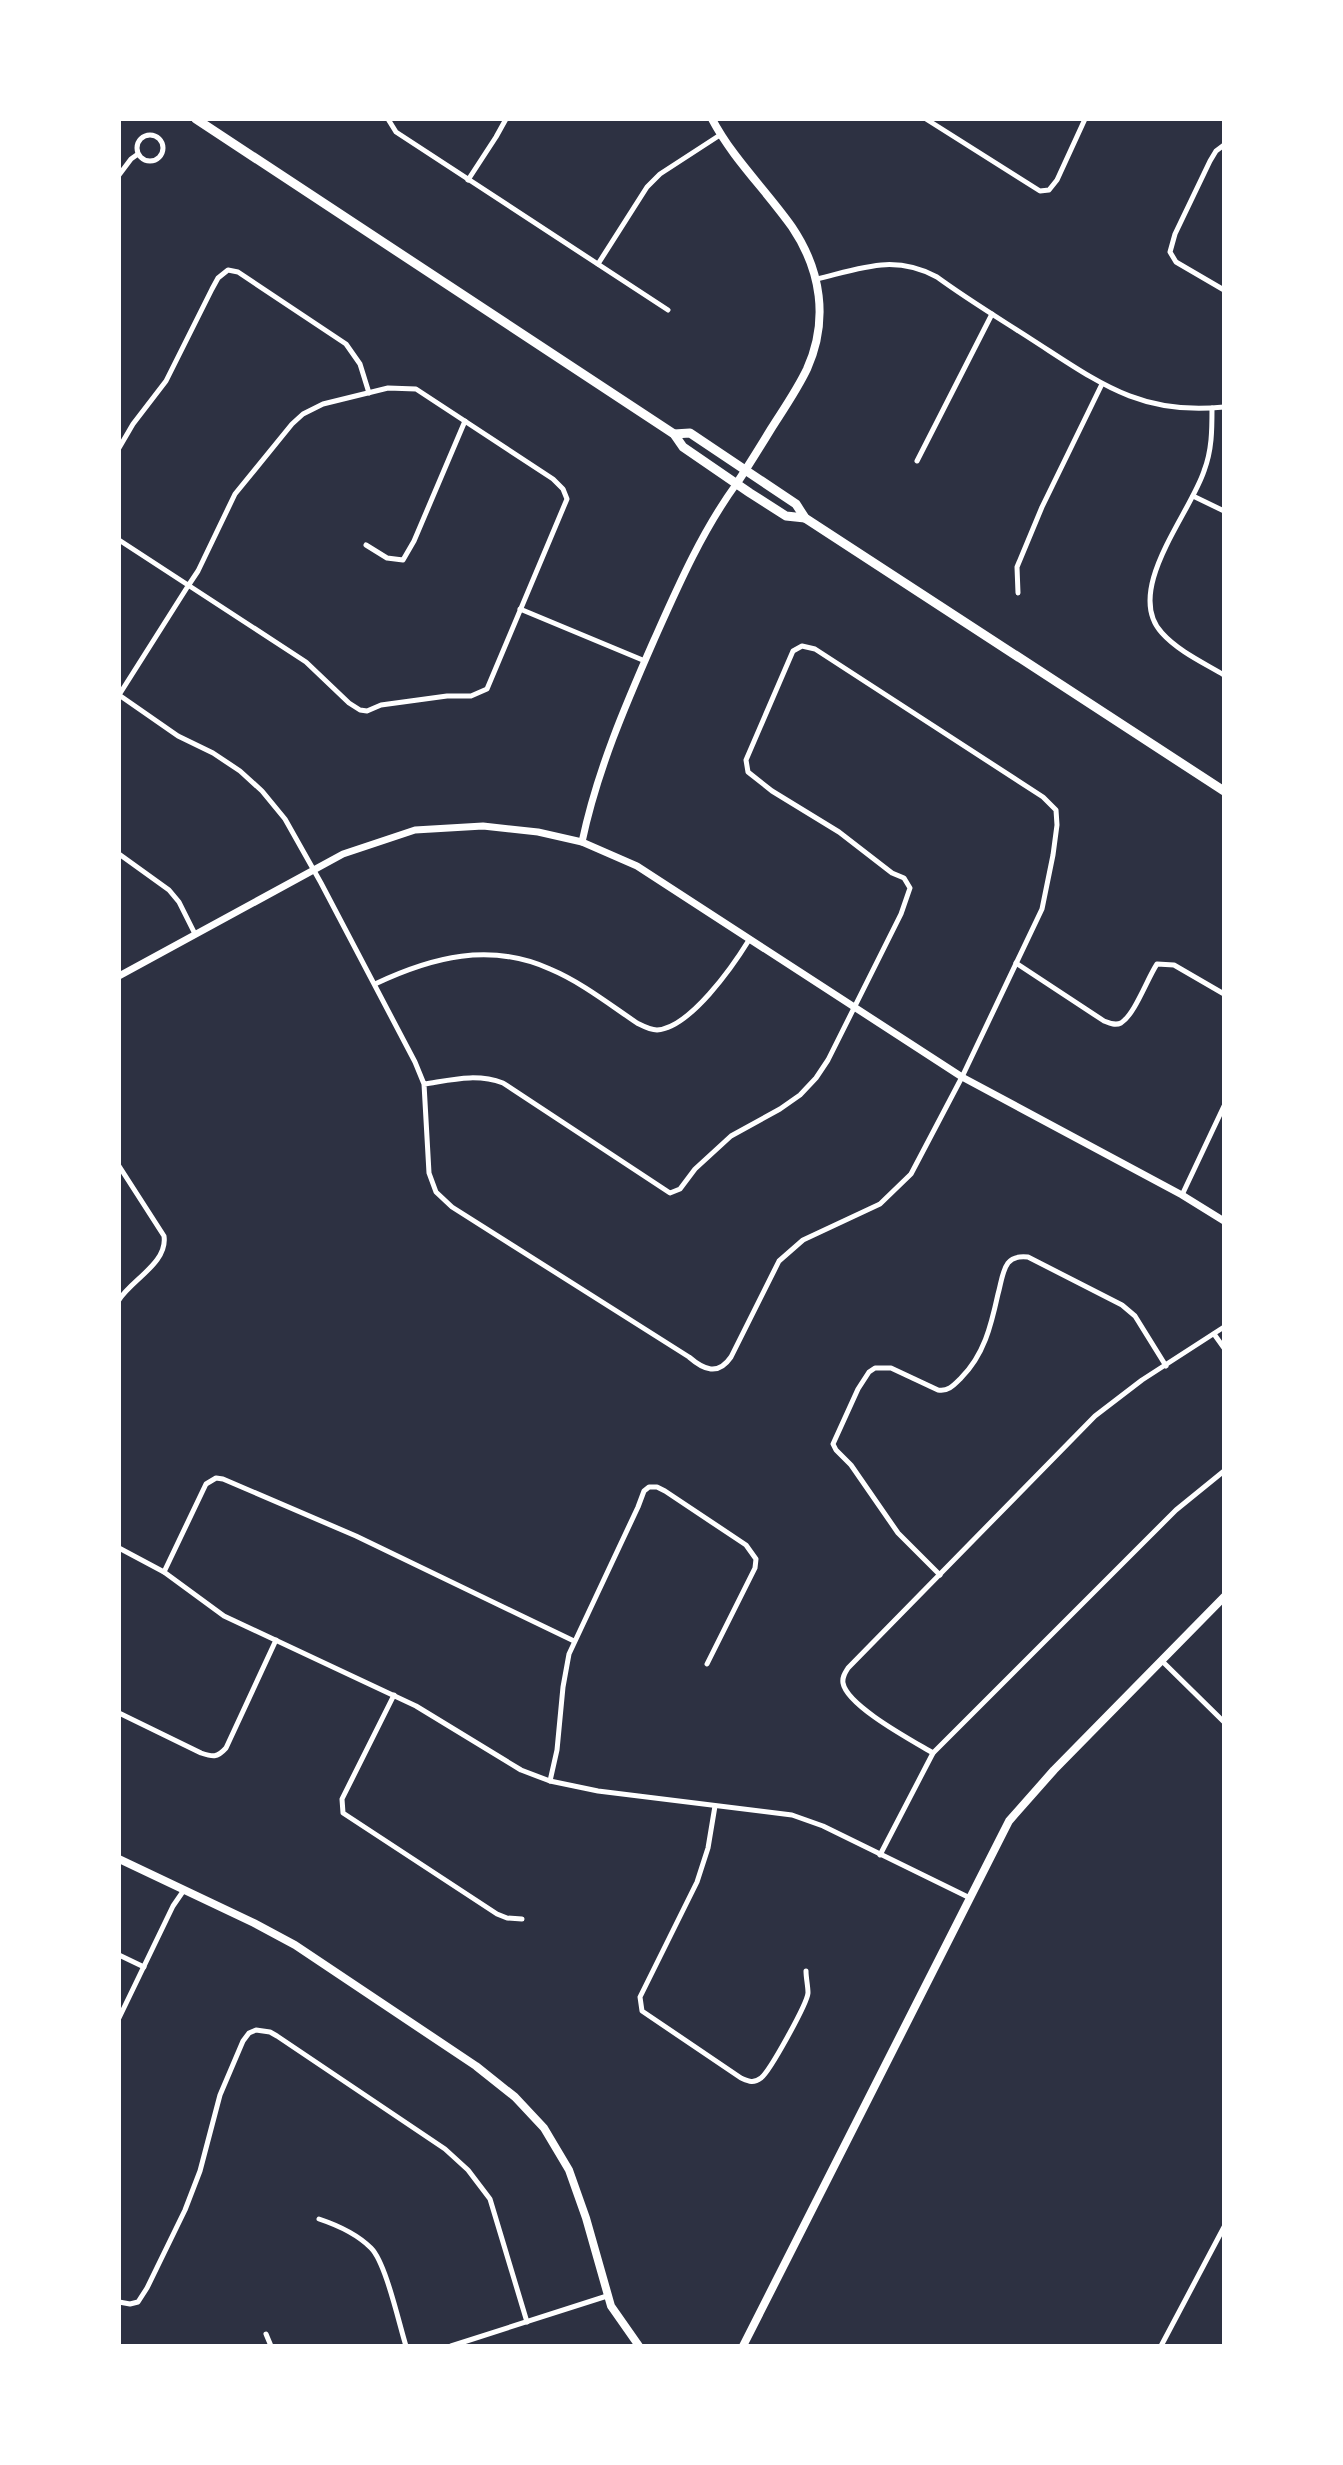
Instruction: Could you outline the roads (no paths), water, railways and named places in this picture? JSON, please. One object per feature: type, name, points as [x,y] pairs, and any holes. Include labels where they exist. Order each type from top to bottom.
[{"type":"main road","points":[[196,119],[674,434],[682,447],[786,516],[805,518]]},
{"type":"main road","points":[[712,119],[720,135],[791,226],[817,279],[819,316],[811,358],[783,412],[737,483]]},
{"type":"main road","points":[[674,434],[690,433],[796,504],[805,518],[1224,791]]},
{"type":"main road","points":[[743,2346],[1009,1821],[1054,1770],[1224,1597]]},
{"type":"main road","points":[[119,1859],[295,1945],[476,2066],[515,2097],[544,2128],[569,2170],[586,2217],[607,2296],[622,2324],[639,2346]]},
{"type":"street","points":[[388,119],[396,132],[668,310]]},
{"type":"street","points":[[468,180],[506,119]]},
{"type":"street","points":[[926,119],[1040,191],[1049,190],[1057,180],[1085,119]]},
{"type":"street","points":[[154,135],[162,142],[163,152],[156,160],[146,161],[138,154],[137,144],[144,136],[154,135]]},
{"type":"street","points":[[598,264],[647,187],[660,174],[720,135]]},
{"type":"street","points":[[1224,145],[1210,161],[1175,234],[1170,251],[1176,262],[1224,290]]},
{"type":"street","points":[[119,175],[138,154]]},
{"type":"street","points":[[817,279],[888,263],[918,268],[937,277],[1102,384],[1134,398],[1172,408],[1192,410],[1224,407]]},
{"type":"street","points":[[119,448],[133,424],[166,381],[218,278],[228,270],[239,272],[346,344],[360,364],[369,393]]},
{"type":"street","points":[[917,461],[992,314]]},
{"type":"street","points":[[1018,593],[1017,567],[1042,507],[1102,384]]},
{"type":"street","points":[[119,540],[188,586],[306,662],[349,703],[367,711],[381,705],[447,696],[471,696],[484,692],[494,676],[567,499],[563,489],[553,479],[415,389],[388,388],[323,404],[303,414],[292,424],[235,494],[198,571],[188,586],[119,695],[178,736],[240,771],[285,819],[403,1036],[424,1084],[429,1173],[436,1192],[444,1200],[701,1367],[719,1369],[731,1357],[769,1279],[785,1255],[803,1240],[880,1204],[911,1174],[962,1077],[1042,909],[1053,855],[1056,810],[1043,797],[815,649],[802,646],[793,651],[746,760],[748,772],[772,791],[839,831],[892,873],[904,878],[910,888],[901,914],[828,1060],[809,1086],[790,1103],[731,1136],[695,1169],[675,1192],[664,1191],[648,1177],[503,1083],[468,1077],[424,1084]]},
{"type":"street","points":[[1212,408],[1212,442],[1205,470],[1154,573],[1149,600],[1154,621],[1161,633],[1224,675]]},
{"type":"street","points":[[366,545],[387,558],[403,560],[414,541],[465,421]]},
{"type":"street","points":[[582,842],[615,731],[645,660],[699,545],[737,483]]},
{"type":"street","points":[[1193,496],[1224,511]]},
{"type":"street","points":[[520,609],[645,660]]},
{"type":"street","points":[[119,976],[343,854],[415,830],[500,827],[582,842],[637,866],[962,1077],[1182,1195],[1224,1221]]},
{"type":"street","points":[[119,854],[169,890],[179,902],[195,934]]},
{"type":"street","points":[[375,984],[420,964],[437,960],[476,955],[516,957],[576,982],[637,1023],[658,1030],[671,1025],[702,1003],[749,940]]},
{"type":"street","points":[[1016,963],[1108,1023],[1120,1023],[1130,1014],[1157,964],[1174,965],[1224,994]]},
{"type":"street","points":[[1182,1195],[1224,1106]]},
{"type":"street","points":[[119,1166],[164,1236],[165,1243],[158,1259],[119,1300]]},
{"type":"street","points":[[940,1575],[898,1533],[851,1465],[835,1450],[834,1440],[869,1372],[875,1368],[886,1367],[938,1390],[951,1387],[979,1356],[991,1326],[1003,1273],[1009,1261],[1020,1256],[1028,1257],[1122,1305],[1135,1316],[1166,1366]]},
{"type":"street","points":[[933,1753],[895,1731],[854,1700],[843,1685],[843,1677],[848,1668],[1095,1416],[1142,1380],[1224,1327]]},
{"type":"street","points":[[1214,1334],[1224,1348]]},
{"type":"street","points":[[880,1854],[933,1753],[1176,1510],[1224,1471]]},
{"type":"street","points":[[164,1572],[206,1484],[216,1478],[223,1479],[356,1536],[574,1641]]},
{"type":"street","points":[[550,1781],[560,1730],[566,1670],[574,1641],[644,1491],[649,1487],[657,1487],[746,1545],[756,1559],[755,1568],[707,1664]]},
{"type":"street","points":[[119,1549],[164,1572],[224,1616],[438,1717],[522,1770],[550,1781],[598,1791],[792,1815],[823,1826],[971,1898]]},
{"type":"street","points":[[119,1713],[211,1758],[216,1756],[226,1748],[276,1640]]},
{"type":"street","points":[[1162,1661],[1224,1722]]},
{"type":"street","points":[[394,1695],[342,1799],[343,1812],[497,1914],[522,1919]]},
{"type":"street","points":[[715,1806],[708,1848],[697,1882],[640,1997],[642,2011],[741,2078],[751,2082],[759,2080],[774,2061],[805,2004],[808,1993],[806,1971]]},
{"type":"street","points":[[119,2018],[173,1906],[184,1890]]},
{"type":"street","points":[[119,1955],[144,1967]]},
{"type":"street","points":[[119,2302],[138,2302],[147,2288],[185,2210],[200,2171],[220,2095],[243,2041],[249,2033],[256,2030],[270,2032],[445,2149],[468,2170],[490,2199],[527,2322]]},
{"type":"street","points":[[318,2219],[343,2229],[372,2248],[383,2271],[406,2346]]},
{"type":"street","points":[[1161,2346],[1224,2227]]},
{"type":"street","points":[[451,2346],[607,2296]]},
{"type":"street","points":[[266,2334],[271,2346]]}]
